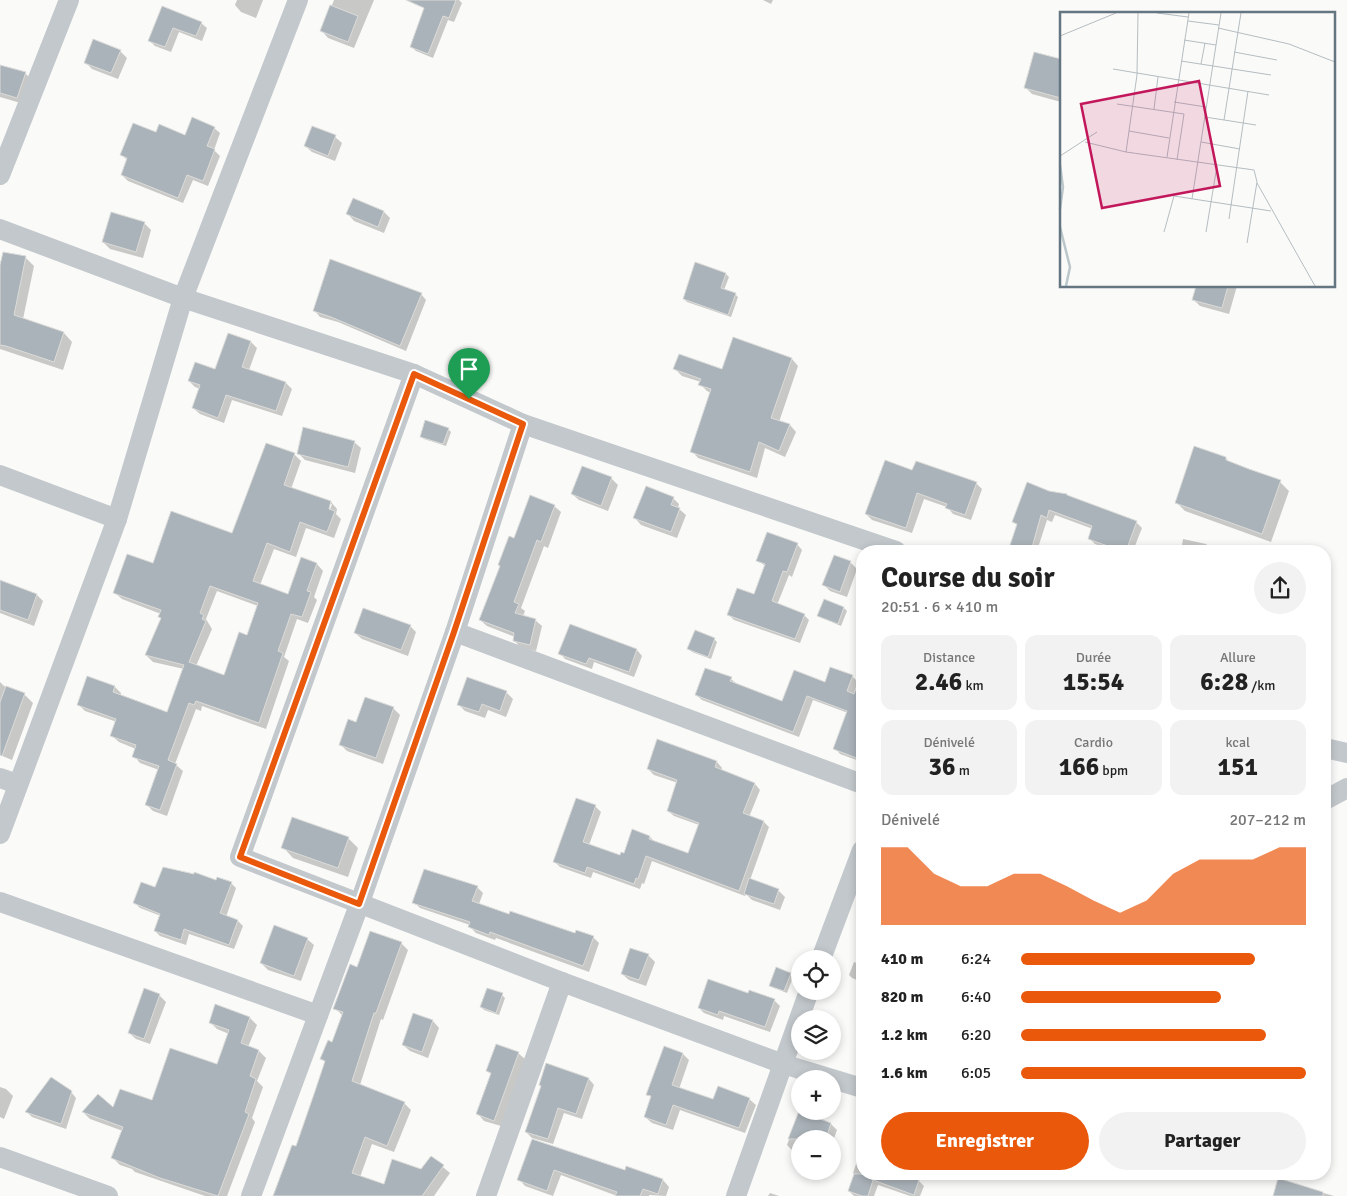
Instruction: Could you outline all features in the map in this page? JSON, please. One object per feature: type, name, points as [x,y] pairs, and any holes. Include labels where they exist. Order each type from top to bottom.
[{"type":"street","points":[[0,175],[69,0]]},
{"type":"street","points":[[0,834],[9,781],[117,519],[183,298],[298,0]]},
{"type":"street","points":[[0,229],[183,298],[414,374],[523,424],[878,545]]},
{"type":"street","points":[[414,374],[240,857],[562,982],[783,1064],[856,1086]]},
{"type":"street","points":[[251,1196],[359,904],[454,632],[523,424]]},
{"type":"street","points":[[0,475],[117,519]]},
{"type":"street","points":[[454,632],[856,782]]},
{"type":"street","points":[[1331,749],[1347,753]]},
{"type":"street","points":[[1331,797],[1347,788]]},
{"type":"street","points":[[824,950],[856,866]]},
{"type":"street","points":[[0,902],[318,1015]]},
{"type":"street","points":[[486,1196],[562,982]]},
{"type":"street","points":[[736,1196],[806,1000]]},
{"type":"street","points":[[0,1156],[108,1196]]},
{"type":"building","points":[[406,0],[456,0],[449,18],[443,16],[428,54],[410,47],[424,8]]},
{"type":"building","points":[[330,5],[358,16],[348,42],[320,31]]},
{"type":"building","points":[[162,6],[202,22],[196,36],[173,28],[165,47],[148,41]]},
{"type":"building","points":[[93,39],[121,50],[111,73],[84,63]]},
{"type":"building","points":[[1034,52],[1060,59],[1060,98],[1024,88]]},
{"type":"building","points":[[0,65],[26,72],[17,98],[0,93]]},
{"type":"building","points":[[192,117],[215,127],[207,146],[215,149],[203,181],[187,175],[178,198],[121,175],[127,158],[120,155],[133,123],[156,132],[159,124],[185,135]]},
{"type":"building","points":[[312,126],[336,135],[328,156],[304,146]]},
{"type":"building","points":[[353,198],[384,211],[378,227],[346,214]]},
{"type":"building","points":[[111,212],[145,222],[136,252],[102,242]]},
{"type":"building","points":[[3,252],[26,256],[14,315],[64,332],[54,362],[0,345],[0,265]]},
{"type":"building","points":[[330,259],[422,293],[400,346],[313,311]]},
{"type":"building","points":[[695,262],[726,273],[721,288],[736,293],[728,315],[683,299]]},
{"type":"building","points":[[1195,288],[1227,288],[1222,308],[1192,300]]},
{"type":"building","points":[[228,333],[251,341],[242,367],[286,382],[276,411],[226,395],[218,418],[192,408],[200,385],[188,381],[195,362],[215,369]]},
{"type":"building","points":[[733,337],[792,358],[771,418],[790,424],[779,451],[759,442],[750,472],[690,452],[711,389],[698,385],[701,379],[673,369],[679,354],[722,369]]},
{"type":"building","points":[[425,420],[449,428],[443,444],[420,437]]},
{"type":"building","points":[[303,427],[355,441],[348,467],[297,454]]},
{"type":"building","points":[[266,443],[295,453],[284,485],[331,501],[329,509],[335,511],[327,532],[300,522],[290,552],[267,543],[253,581],[288,594],[301,557],[317,563],[307,591],[311,592],[302,617],[291,614],[278,651],[283,653],[259,723],[196,701],[194,705],[189,703],[168,760],[177,764],[160,810],[145,805],[159,766],[132,757],[136,745],[110,736],[116,719],[77,705],[87,676],[115,686],[113,692],[167,712],[184,665],[145,655],[161,618],[158,617],[161,610],[113,593],[127,554],[153,563],[171,511],[232,533]],"holes":[[[210,586],[258,603],[247,635],[239,632],[224,675],[189,662],[206,621],[202,619],[204,615],[200,613]]]},
{"type":"building","points":[[1194,446],[1281,480],[1262,534],[1175,503]]},
{"type":"building","points":[[885,460],[912,470],[916,461],[977,482],[965,515],[945,508],[947,504],[917,493],[906,528],[865,514]]},
{"type":"building","points":[[582,466],[612,477],[601,506],[571,494]]},
{"type":"building","points":[[1027,482],[1049,491],[1067,494],[1137,521],[1128,545],[1105,545],[1088,539],[1092,526],[1049,510],[1047,518],[1041,515],[1033,545],[1010,545],[1017,524],[1012,522]]},
{"type":"building","points":[[646,486],[674,497],[671,505],[680,508],[671,532],[633,518]]},
{"type":"building","points":[[530,495],[555,505],[541,542],[537,540],[514,602],[519,604],[515,613],[536,619],[530,645],[513,641],[514,633],[479,620],[500,566],[498,565],[509,536],[514,538]]},
{"type":"building","points":[[767,532],[798,543],[787,572],[783,571],[772,601],[805,614],[795,639],[727,615],[737,588],[754,594],[765,564],[756,561]]},
{"type":"building","points":[[834,555],[851,561],[840,592],[822,585]]},
{"type":"building","points":[[0,580],[37,594],[28,620],[0,610]]},
{"type":"building","points":[[824,599],[844,607],[838,624],[817,616]]},
{"type":"building","points":[[363,608],[411,625],[401,650],[354,633]]},
{"type":"building","points":[[570,624],[637,649],[629,672],[589,658],[586,664],[558,654]]},
{"type":"building","points":[[695,630],[715,638],[708,657],[687,649]]},
{"type":"building","points":[[830,667],[853,675],[847,691],[854,694],[856,689],[856,758],[833,749],[847,711],[807,696],[793,732],[695,695],[705,668],[732,677],[730,681],[782,701],[794,670],[825,682]]},
{"type":"building","points":[[467,677],[507,691],[500,711],[482,704],[479,712],[457,705]]},
{"type":"building","points":[[6,686],[25,693],[2,756],[0,755],[0,702]]},
{"type":"building","points":[[365,697],[394,707],[376,758],[339,745],[348,719],[356,722]]},
{"type":"building","points":[[657,739],[717,761],[715,767],[755,783],[743,813],[764,821],[739,891],[646,856],[638,879],[636,878],[634,884],[587,867],[585,873],[553,862],[576,798],[596,805],[583,842],[620,855],[621,852],[624,853],[632,829],[650,836],[649,839],[688,853],[699,823],[667,811],[677,780],[647,769]]},
{"type":"building","points":[[292,817],[349,837],[338,868],[281,848]]},
{"type":"building","points":[[163,867],[194,874],[194,872],[216,880],[217,877],[232,882],[220,913],[238,920],[229,945],[184,929],[181,940],[154,931],[160,914],[133,903],[141,882],[155,887]]},
{"type":"building","points":[[424,869],[478,886],[472,901],[509,914],[510,911],[575,933],[576,930],[594,936],[583,966],[490,932],[489,935],[468,927],[470,922],[412,903]]},
{"type":"building","points":[[749,878],[779,889],[774,904],[744,894]]},
{"type":"building","points":[[274,925],[308,938],[294,976],[260,963]]},
{"type":"building","points":[[370,931],[402,942],[376,1013],[374,1013],[352,1081],[405,1102],[387,1146],[365,1137],[352,1173],[384,1184],[392,1159],[421,1169],[431,1156],[444,1165],[422,1196],[273,1196],[292,1145],[296,1146],[314,1094],[325,1061],[320,1059],[328,1040],[332,1042],[343,1012],[333,1009],[350,964],[357,967]]},
{"type":"building","points":[[630,948],[649,954],[639,980],[621,974]]},
{"type":"building","points":[[776,967],[791,973],[784,991],[769,986]]},
{"type":"building","points":[[708,979],[748,993],[749,990],[775,999],[765,1027],[719,1011],[718,1015],[698,1008]]},
{"type":"building","points":[[144,988],[160,994],[144,1039],[128,1033]]},
{"type":"building","points":[[487,988],[503,993],[496,1013],[480,1007]]},
{"type":"building","points":[[215,1004],[250,1017],[241,1043],[259,1050],[250,1076],[256,1079],[245,1112],[249,1114],[218,1196],[160,1178],[111,1158],[123,1127],[82,1112],[98,1094],[113,1107],[120,1089],[152,1100],[170,1048],[217,1064],[229,1030],[209,1023]]},
{"type":"building","points":[[413,1013],[433,1020],[422,1052],[402,1045]]},
{"type":"building","points":[[496,1044],[519,1052],[494,1121],[476,1114],[491,1073],[486,1071]]},
{"type":"building","points":[[664,1046],[683,1053],[672,1085],[713,1099],[718,1086],[750,1098],[739,1128],[673,1105],[666,1125],[644,1117],[651,1096],[646,1095]]},
{"type":"building","points":[[546,1063],[589,1078],[576,1114],[558,1108],[548,1139],[525,1132],[541,1086],[539,1085]]},
{"type":"building","points":[[51,1077],[72,1091],[61,1124],[25,1112]]},
{"type":"building","points":[[795,1120],[823,1120],[831,1123],[829,1130],[792,1130]]},
{"type":"building","points":[[532,1139],[625,1170],[626,1166],[663,1179],[658,1194],[643,1189],[640,1196],[615,1196],[617,1192],[554,1170],[547,1191],[517,1180]]},
{"type":"building","points":[[854,1174],[856,1174],[856,1180],[873,1180],[868,1196],[848,1191]]},
{"type":"building","points":[[873,1180],[919,1180],[914,1195]]},
{"type":"building","points":[[1277,1180],[1284,1180],[1323,1192],[1323,1196],[1273,1196]]},
{"type":"route","points":[[414,374],[469,399],[523,424],[454,632],[359,904],[240,857],[414,374]]}]
